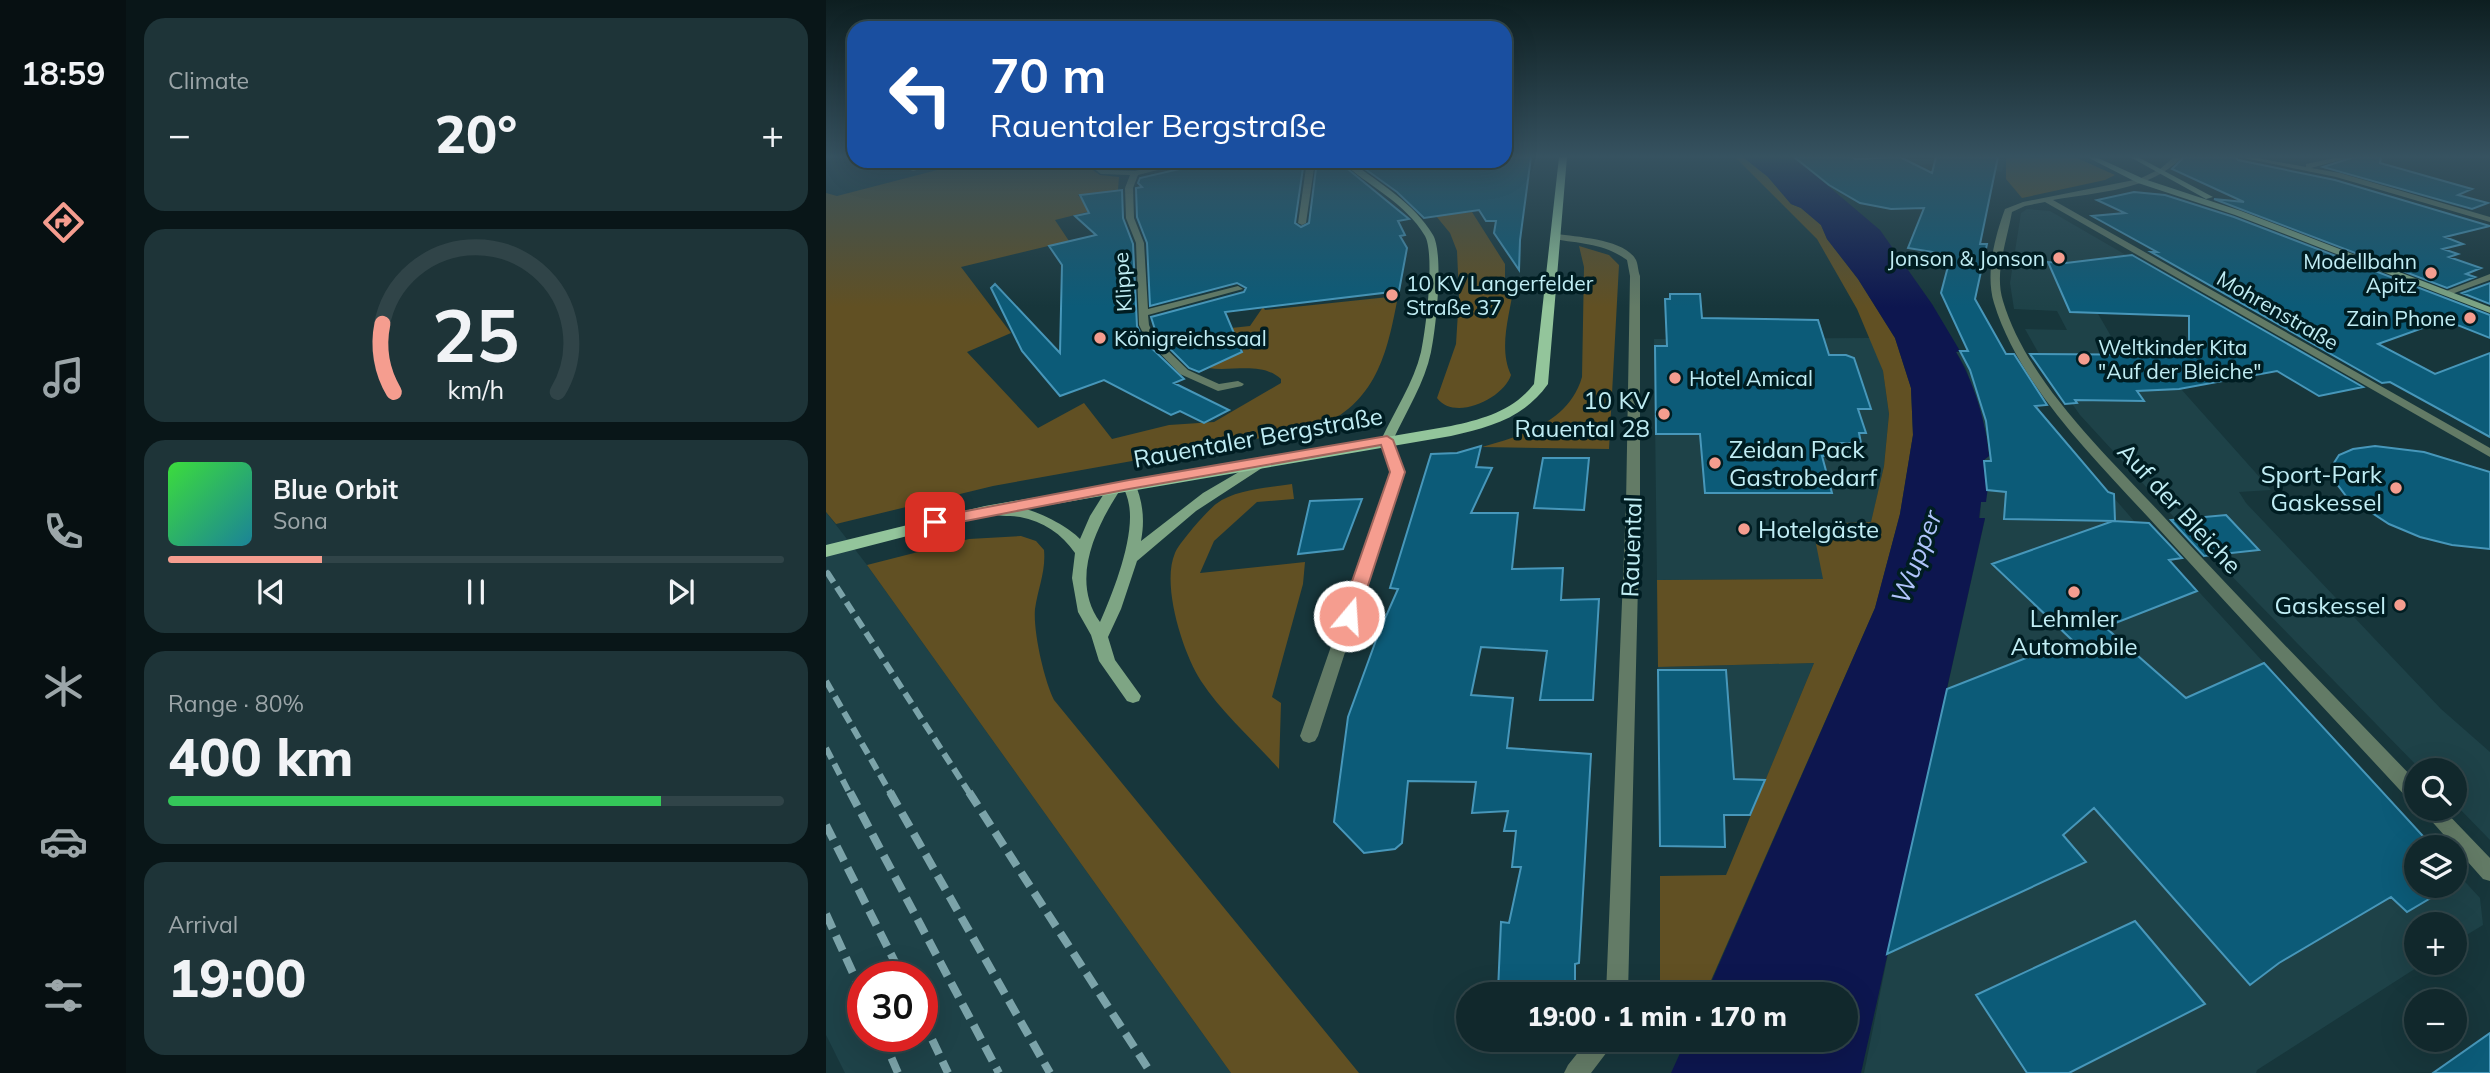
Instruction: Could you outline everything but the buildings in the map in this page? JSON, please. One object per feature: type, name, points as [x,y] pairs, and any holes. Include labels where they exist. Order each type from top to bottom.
[{"type":"main road","points":[[1387,440],[1426,352],[1435,261],[1430,237],[1404,207]]},
{"type":"main road","points":[[1557,237],[1559,207]]},
{"type":"main road","points":[[2220,207],[2490,310]]},
{"type":"main road","points":[[2227,207],[2238,213]]},
{"type":"main road","name":"Rauentaler Bergstraße","points":[[826,551],[985,511],[1480,424],[1508,415],[1533,398],[1541,384],[1557,237]]},
{"type":"main road","points":[[1128,561],[1199,500],[1261,462]]},
{"type":"main road","points":[[1100,636],[1118,600],[1137,530],[1136,506],[1122,486],[1098,512],[1081,550],[1079,591],[1087,615],[1100,636],[1107,660],[1133,696]]},
{"type":"main road","points":[[985,511],[1006,510],[1041,518],[1063,530],[1081,550]]},
{"type":"street","name":"Klippe","points":[[1130,207],[1130,218],[1140,243],[1144,325],[1151,340],[1184,372],[1218,388],[1238,384]]},
{"type":"street","points":[[1302,223],[1304,207]]},
{"type":"street","name":"Auf der Bleiche","points":[[2016,207],[2008,211],[1995,284],[1998,306],[2036,377],[2061,414],[2251,621],[2404,781]]},
{"type":"street","name":"Mohrenstraße","points":[[2059,207],[2490,453]]},
{"type":"street","points":[[2444,207],[2490,220]]},
{"type":"street","name":"Rauental","points":[[1557,237],[1616,248],[1631,259],[1634,276],[1633,505],[1617,982]]},
{"type":"street","points":[[2446,293],[2490,277]]},
{"type":"street","points":[[1144,313],[1238,289]]},
{"type":"street","points":[[1309,736],[1397,472],[1387,440]]},
{"type":"street","points":[[2441,821],[2490,872]]},
{"type":"street","points":[[1576,1073],[1593,1052]]},
{"type":"shaded area","points":[[826,207],[1088,207],[1091,211],[1055,220],[1069,241],[961,267],[1011,333],[967,352],[1038,428],[1084,403],[1112,439],[1169,425],[1214,422],[1281,383],[1281,379],[1265,370],[1208,368],[1243,351],[1231,328],[1250,326],[1263,307],[1265,310],[1398,296],[1389,338],[1375,375],[1353,405],[1316,428],[993,486],[836,524],[826,512]]},
{"type":"shaded area","points":[[1785,207],[1801,208],[1821,225],[1827,239],[1858,279],[1895,338],[1911,388],[1913,435],[1900,514],[1875,608],[1710,982],[1660,982],[1660,876],[1726,875],[1814,663],[1658,667],[1657,580],[1823,579],[1812,524],[1871,522],[1884,466],[1889,414],[1883,371],[1857,309],[1817,239]]},
{"type":"shaded area","points":[[2027,209],[2050,211],[2126,255],[2074,262],[2097,312],[2119,350],[2151,390],[2181,389],[2271,490],[2239,492],[2246,503],[2441,709],[2490,752],[2490,840],[2467,816],[2467,758],[2409,758],[2172,515],[2080,415],[2047,368],[2025,329],[2067,330],[2057,311],[2014,309],[2010,283],[2021,213]]},
{"type":"shaded area","points":[[1472,212],[1505,264],[1505,283],[1514,285],[1505,342],[1507,365],[1511,375],[1507,384],[1489,399],[1455,408],[1445,405],[1437,398],[1456,344],[1459,296],[1457,251],[1450,233],[1436,216]]},
{"type":"shaded area","points":[[1579,246],[1609,255],[1619,265],[1609,449],[1482,447],[1542,424],[1567,405],[1576,392],[1582,377],[1584,267]]},
{"type":"shaded area","points":[[1871,338],[1883,371],[1889,414],[1884,466],[1871,523],[1824,579],[1657,580],[1654,339]]},
{"type":"shaded area","points":[[2004,351],[2044,417],[2134,521],[2404,815],[2404,821],[2409,821],[2422,835],[2404,835],[2404,898],[2467,898],[2467,884],[2480,898],[2483,925],[2467,935],[2467,912],[2404,912],[2405,975],[2256,1073],[1864,1073],[1985,519],[1980,518],[1981,502],[1988,487],[1984,460],[1989,456],[1988,440],[1966,368],[1956,352]]},
{"type":"shaded area","points":[[1292,484],[1294,499],[1257,502],[1214,541],[1200,573],[1305,562],[1303,584],[1272,697],[1281,703],[1279,769],[1209,693],[1194,669],[1176,618],[1172,600],[1171,567],[1178,548],[1216,504],[1243,492]]},
{"type":"shaded area","points":[[826,512],[867,565],[1231,1073],[845,1073],[826,1035]]},
{"type":"shaded area","points":[[1021,536],[1036,541],[1044,550],[1035,618],[1040,655],[1054,700],[1359,1073],[1231,1073],[867,565],[969,539]]},
{"type":"shaded area","points":[[1814,663],[1766,779],[1659,779],[1658,667]]},
{"type":"water","name":"Wupper","points":[[1799,207],[1853,207],[1880,230],[1932,304],[1960,351],[1956,352],[1974,389],[1989,456],[1984,460],[1988,487],[1986,502],[1981,502],[1979,518],[1985,518],[1861,1073],[1671,1073],[1681,1052],[1858,1052],[1858,982],[1711,982],[1875,608],[1900,514],[1913,435],[1911,388],[1895,338],[1858,279],[1827,239],[1821,225]]},
{"type":"railway","points":[[827,572],[970,794]]},
{"type":"railway","points":[[826,681],[891,794]]},
{"type":"railway","points":[[826,748],[850,794]]},
{"type":"railway","points":[[850,792],[999,1073]]},
{"type":"railway","points":[[890,792],[1050,1073]]},
{"type":"railway","points":[[969,792],[1151,1073]]},
{"type":"railway","points":[[826,825],[894,961]]},
{"type":"railway","points":[[826,914],[847,961]]},
{"type":"railway","points":[[889,1052],[898,1073]]},
{"type":"railway","points":[[938,1052],[948,1073]]},
{"type":"place","name":"Jonson & Jonson","points":[[2059,258]]},
{"type":"place","name":"Modellbahn Apitz","points":[[2431,273]]},
{"type":"place","name":"10 KV Langerfelder Straße 37","points":[[1392,295]]},
{"type":"place","name":"Zain Phone","points":[[2470,318]]},
{"type":"place","name":"Königreichssaal","points":[[1100,338]]},
{"type":"place","name":"Weltkinder Kita \"Auf der Bleiche\"","points":[[2084,359]]},
{"type":"place","name":"Hotel Amical","points":[[1675,378]]},
{"type":"place","name":"10 KV Rauental 28","points":[[1664,414]]},
{"type":"place","name":"Zeidan Pack Gastrobedarf","points":[[1715,463]]},
{"type":"place","name":"Sport-Park Gaskessel","points":[[2396,488]]},
{"type":"place","name":"Hotelgäste","points":[[1744,529]]},
{"type":"place","name":"Lehmler Automobile","points":[[2074,592]]},
{"type":"place","name":"Gaskessel","points":[[2400,605]]},
{"type":"route","points":[[935,522],[1129,484],[1387,440],[1397,472],[1349,616]]}]
